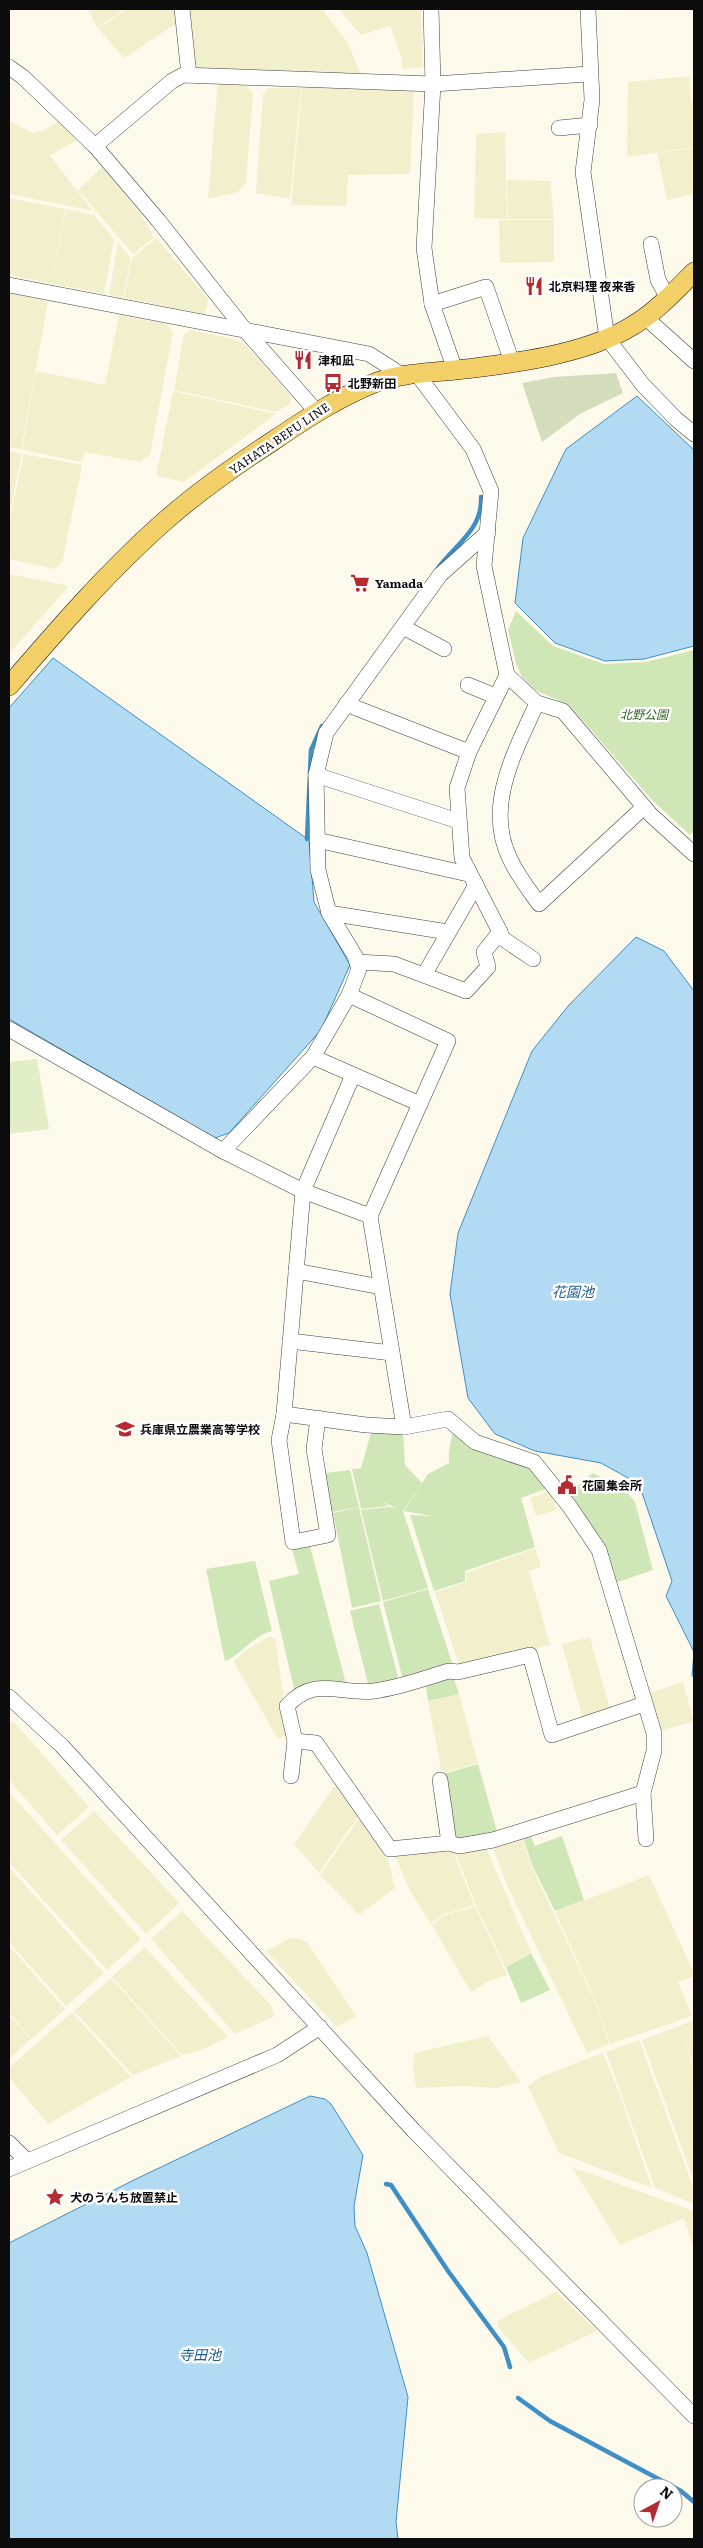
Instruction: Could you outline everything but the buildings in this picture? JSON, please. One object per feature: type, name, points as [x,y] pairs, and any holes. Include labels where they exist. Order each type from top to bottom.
[{"type":"main road","name":"YAHATA BEFU LINE","points":[[11,680],[121,563],[165,521],[240,462],[316,411],[361,389],[410,375],[549,356],[607,338],[645,317],[668,298],[694,272]]},
{"type":"street","points":[[182,9],[189,75]]},
{"type":"street","points":[[431,9],[432,84],[424,248],[432,304],[455,370]]},
{"type":"street","points":[[588,9],[589,74],[592,100],[583,172],[607,338],[643,385],[676,419],[694,434]]},
{"type":"street","points":[[9,67],[23,77],[95,146],[158,220],[245,330],[316,411]]},
{"type":"street","points":[[95,146],[179,76],[432,84],[589,74]]},
{"type":"street","points":[[560,128],[590,125]]},
{"type":"street","points":[[651,244],[658,280],[668,298]]},
{"type":"street","points":[[9,285],[369,354],[410,375],[473,449],[491,492],[484,566],[507,675],[537,703],[563,711],[644,807],[694,854]]},
{"type":"street","points":[[432,304],[486,287],[512,362]]},
{"type":"street","points":[[645,317],[694,361]]},
{"type":"street","points":[[223,1151],[313,1057],[349,995],[359,969],[357,962],[329,913],[318,870],[316,775],[326,733],[404,628],[440,575],[488,532]]},
{"type":"street","points":[[404,628],[444,649]]},
{"type":"street","points":[[507,675],[469,752],[457,788],[458,821],[462,858],[502,938],[533,959]]},
{"type":"street","points":[[468,684],[495,696]]},
{"type":"street","points":[[537,703],[507,768],[500,803],[502,836],[509,858],[539,904],[555,887],[644,807]]},
{"type":"street","points":[[346,704],[469,752]]},
{"type":"street","points":[[316,775],[458,821]]},
{"type":"street","points":[[317,840],[472,879]]},
{"type":"street","points":[[424,975],[448,932],[472,879]]},
{"type":"street","points":[[329,913],[448,932]]},
{"type":"street","points":[[357,962],[394,964],[466,991],[488,967],[484,952],[500,932]]},
{"type":"street","points":[[349,995],[448,1041],[370,1216],[404,1427]]},
{"type":"street","points":[[9,1029],[223,1151],[303,1191],[370,1216]]},
{"type":"street","points":[[313,1057],[420,1104]]},
{"type":"street","points":[[318,1418],[314,1449],[328,1535],[293,1542],[279,1440],[284,1414],[303,1191],[353,1075]]},
{"type":"street","points":[[296,1272],[382,1287]]},
{"type":"street","points":[[290,1341],[392,1353]]},
{"type":"street","points":[[284,1414],[366,1425],[404,1427],[448,1419],[475,1442],[534,1462],[570,1507],[599,1550],[654,1733],[651,1769],[643,1793],[646,1839]]},
{"type":"street","points":[[291,1776],[294,1741],[287,1706],[297,1695],[318,1688],[373,1691],[449,1671],[458,1672],[530,1655],[552,1734],[644,1704]]},
{"type":"street","points":[[9,1697],[62,1746],[414,2131],[694,2416]]},
{"type":"street","points":[[294,1741],[316,1743],[390,1849],[448,1843],[459,1846],[493,1840],[643,1793]]},
{"type":"street","points":[[440,1780],[448,1843]]},
{"type":"street","points":[[9,2169],[26,2160],[277,2055],[320,2027]]},
{"type":"street","points":[[9,2143],[26,2160]]},
{"type":"shaded area","points":[[88,9],[126,9],[97,27]]},
{"type":"shaded area","points":[[128,9],[176,9],[178,22],[124,58],[98,28]]},
{"type":"shaded area","points":[[188,9],[322,9],[348,43],[360,73],[216,72],[196,67]]},
{"type":"shaded area","points":[[339,9],[421,9],[423,67],[402,69],[402,59],[390,26],[361,35]]},
{"type":"shaded area","points":[[689,76],[691,102],[694,102],[694,147],[627,157],[628,82]]},
{"type":"shaded area","points":[[218,81],[244,84],[253,93],[246,182],[238,192],[208,199]]},
{"type":"shaded area","points":[[328,87],[414,91],[410,174],[348,175],[346,206],[291,205],[302,88]]},
{"type":"shaded area","points":[[268,88],[301,88],[290,199],[256,193],[263,94]]},
{"type":"shaded area","points":[[9,121],[33,133],[44,130],[58,122],[76,140],[50,156],[93,211],[9,194]]},
{"type":"shaded area","points":[[505,132],[507,219],[474,218],[475,181],[482,180],[475,180],[476,134]]},
{"type":"shaded area","points":[[694,148],[694,194],[667,200],[657,153]]},
{"type":"shaded area","points":[[102,167],[138,211],[154,237],[133,254],[78,190]]},
{"type":"shaded area","points":[[507,180],[550,181],[554,219],[508,219]]},
{"type":"shaded area","points":[[9,198],[65,209],[52,282],[66,209],[94,215],[114,239],[104,294],[9,275]]},
{"type":"shaded area","points":[[499,220],[554,220],[554,262],[500,263]]},
{"type":"shaded area","points":[[156,238],[208,299],[205,314],[124,298],[132,258]]},
{"type":"shaded area","points":[[118,243],[131,258],[123,298],[109,295]]},
{"type":"shaded area","points":[[9,293],[48,301],[21,450],[9,447]]},
{"type":"shaded area","points":[[119,315],[167,324],[173,332],[150,455],[140,462],[85,452],[82,462],[22,450],[36,371],[105,385]]},
{"type":"shaded area","points":[[191,330],[234,339],[245,344],[291,397],[290,404],[276,412],[174,390],[184,334]]},
{"type":"shaded area","points":[[173,391],[276,414],[184,482],[156,476]]},
{"type":"shaded area","points":[[9,451],[22,454],[9,516]]},
{"type":"shaded area","points":[[24,454],[82,465],[62,563],[55,569],[9,559],[9,522]]},
{"type":"shaded area","points":[[9,574],[69,586],[9,654]]},
{"type":"shaded area","points":[[550,1491],[556,1510],[536,1516],[530,1498]]},
{"type":"shaded area","points":[[535,1548],[541,1567],[529,1571],[550,1645],[459,1665],[435,1592],[466,1582],[466,1573]]},
{"type":"shaded area","points":[[269,1636],[275,1639],[289,1735],[278,1739],[234,1662],[241,1654]]},
{"type":"shaded area","points":[[590,1637],[610,1710],[583,1719],[562,1644]]},
{"type":"shaded area","points":[[683,1682],[694,1722],[658,1731],[646,1694]]},
{"type":"shaded area","points":[[459,1694],[478,1763],[442,1773],[428,1701]]},
{"type":"shaded area","points":[[13,1721],[89,1807],[57,1835],[9,1780],[9,1724]]},
{"type":"shaded area","points":[[336,1784],[359,1815],[319,1873],[294,1844]]},
{"type":"shaded area","points":[[9,1792],[141,1939],[107,1970],[9,1862]]},
{"type":"shaded area","points":[[94,1811],[179,1903],[146,1934],[61,1840]]},
{"type":"shaded area","points":[[360,1817],[388,1859],[395,1888],[359,1915],[320,1875]]},
{"type":"shaded area","points":[[521,1835],[532,1867],[597,2006],[609,2044],[587,2053],[506,1883],[493,1848],[495,1842]]},
{"type":"shaded area","points":[[482,1846],[487,1850],[531,1952],[505,1967],[475,1903],[455,1851]]},
{"type":"shaded area","points":[[426,1849],[453,1851],[474,1905],[442,1915],[431,1924],[408,1887],[394,1853]]},
{"type":"shaded area","points":[[9,1867],[104,1973],[66,2006],[9,1942]]},
{"type":"shaded area","points":[[649,1875],[694,1973],[694,1976],[678,1982],[692,2016],[610,2044],[598,2006],[555,1912]]},
{"type":"shaded area","points":[[475,1906],[507,1975],[489,1981],[471,1992],[432,1925],[443,1916]]},
{"type":"shaded area","points":[[182,1911],[270,2004],[275,2016],[235,2034],[151,1939]]},
{"type":"shaded area","points":[[291,1938],[307,1942],[356,2016],[337,2027],[266,1951]]},
{"type":"shaded area","points":[[9,1946],[65,2009],[32,2039],[9,2013]]},
{"type":"shaded area","points":[[145,1947],[228,2037],[202,2050],[182,2055],[112,1977]]},
{"type":"shaded area","points":[[111,1978],[181,2056],[133,2075],[74,2011]]},
{"type":"shaded area","points":[[72,2012],[131,2077],[48,2124],[9,2077],[9,2068]]},
{"type":"shaded area","points":[[9,2015],[31,2039],[9,2059]]},
{"type":"shaded area","points":[[694,2020],[694,2065],[679,2026]]},
{"type":"shaded area","points":[[679,2026],[694,2069],[694,2181],[642,2040]]},
{"type":"shaded area","points":[[488,2036],[521,2082],[497,2088],[463,2086],[416,2088],[413,2066],[415,2053]]},
{"type":"shaded area","points":[[639,2040],[694,2189],[694,2204],[655,2188],[606,2052]]},
{"type":"shaded area","points":[[603,2053],[652,2188],[559,2153],[528,2086],[542,2076]]},
{"type":"shaded area","points":[[572,2167],[694,2211],[694,2250],[684,2218],[620,2245]]},
{"type":"shaded area","points":[[556,2292],[597,2331],[529,2363],[497,2326],[498,2320]]},
{"type":"green space","points":[[616,373],[623,393],[580,414],[542,442],[522,383],[554,377]]},
{"type":"green space","name":"北野公園","points":[[516,611],[553,646],[604,664],[646,662],[694,650],[694,830],[690,835],[653,801],[569,705],[535,690],[522,677],[516,663],[508,630]]},
{"type":"green space","points":[[37,1059],[49,1129],[9,1134],[9,1062]]},
{"type":"green space","points":[[453,1428],[527,1464],[551,1487],[521,1498],[535,1547],[465,1571],[465,1581],[434,1591],[410,1515],[432,1516],[404,1511],[428,1474],[449,1463]]},
{"type":"green space","points":[[403,1430],[405,1465],[422,1483],[403,1511],[428,1588],[383,1601],[361,1510],[391,1507],[398,1509],[381,1501],[389,1506],[361,1509],[352,1469],[361,1468],[371,1433]]},
{"type":"green space","points":[[350,1470],[359,1507],[332,1512],[325,1473]]},
{"type":"green space","points":[[593,1473],[625,1490],[635,1502],[653,1570],[612,1584],[565,1495]]},
{"type":"green space","points":[[359,1507],[381,1601],[352,1608],[333,1513]]},
{"type":"green space","points":[[310,1546],[346,1684],[295,1693],[269,1581],[299,1574],[292,1550]]},
{"type":"green space","points":[[255,1561],[272,1631],[265,1633],[235,1656],[225,1661],[206,1569]]},
{"type":"green space","points":[[428,1589],[453,1666],[403,1680],[383,1602]]},
{"type":"green space","points":[[379,1604],[398,1677],[395,1681],[369,1688],[350,1611]]},
{"type":"green space","points":[[453,1676],[459,1694],[428,1701],[425,1681]]},
{"type":"green space","points":[[478,1764],[498,1835],[455,1841],[444,1774]]},
{"type":"green space","points":[[531,1836],[535,1846],[562,1836],[584,1900],[555,1911],[533,1867],[523,1838]]},
{"type":"green space","points":[[531,1953],[550,1990],[521,2003],[506,1967]]},
{"type":"water","points":[[637,396],[694,450],[694,646],[644,659],[605,661],[555,643],[515,603],[523,538],[566,449]]},
{"type":"water","points":[[53,658],[309,840],[314,902],[350,965],[321,1030],[229,1133],[215,1138],[9,1019],[9,708]]},
{"type":"water","name":"花園池","points":[[636,937],[664,951],[694,991],[694,1652],[666,1596],[672,1581],[639,1484],[601,1463],[535,1451],[495,1434],[468,1398],[450,1294],[458,1233],[532,1051],[569,1005]]},
{"type":"water","points":[[694,1652],[694,1676],[692,1676]]},
{"type":"water","name":"寺田池","points":[[310,2096],[325,2099],[331,2104],[363,2155],[354,2206],[355,2226],[367,2253],[408,2397],[396,2522],[398,2539],[9,2539],[9,2243],[136,2179]]},
{"type":"waterway","points":[[438,568],[473,527],[478,518],[481,497]]},
{"type":"waterway","points":[[307,839],[311,750],[322,726]]},
{"type":"waterway","points":[[386,2184],[391,2185],[448,2271],[504,2347],[510,2367]]},
{"type":"waterway","points":[[518,2398],[550,2421],[681,2491],[694,2502]]},
{"type":"place","name":"北京料理 夜来香","points":[[534,286]]},
{"type":"place","name":"津和凪","points":[[303,360]]},
{"type":"place","name":"北野新田","points":[[333,383]]},
{"type":"place","name":"Yamada","points":[[360,583]]},
{"type":"place","name":"兵庫県立農業高等学校","points":[[125,1429]]},
{"type":"place","name":"花園集会所","points":[[567,1485]]},
{"type":"place","name":"犬のうんち放置禁止","points":[[55,2197]]}]
